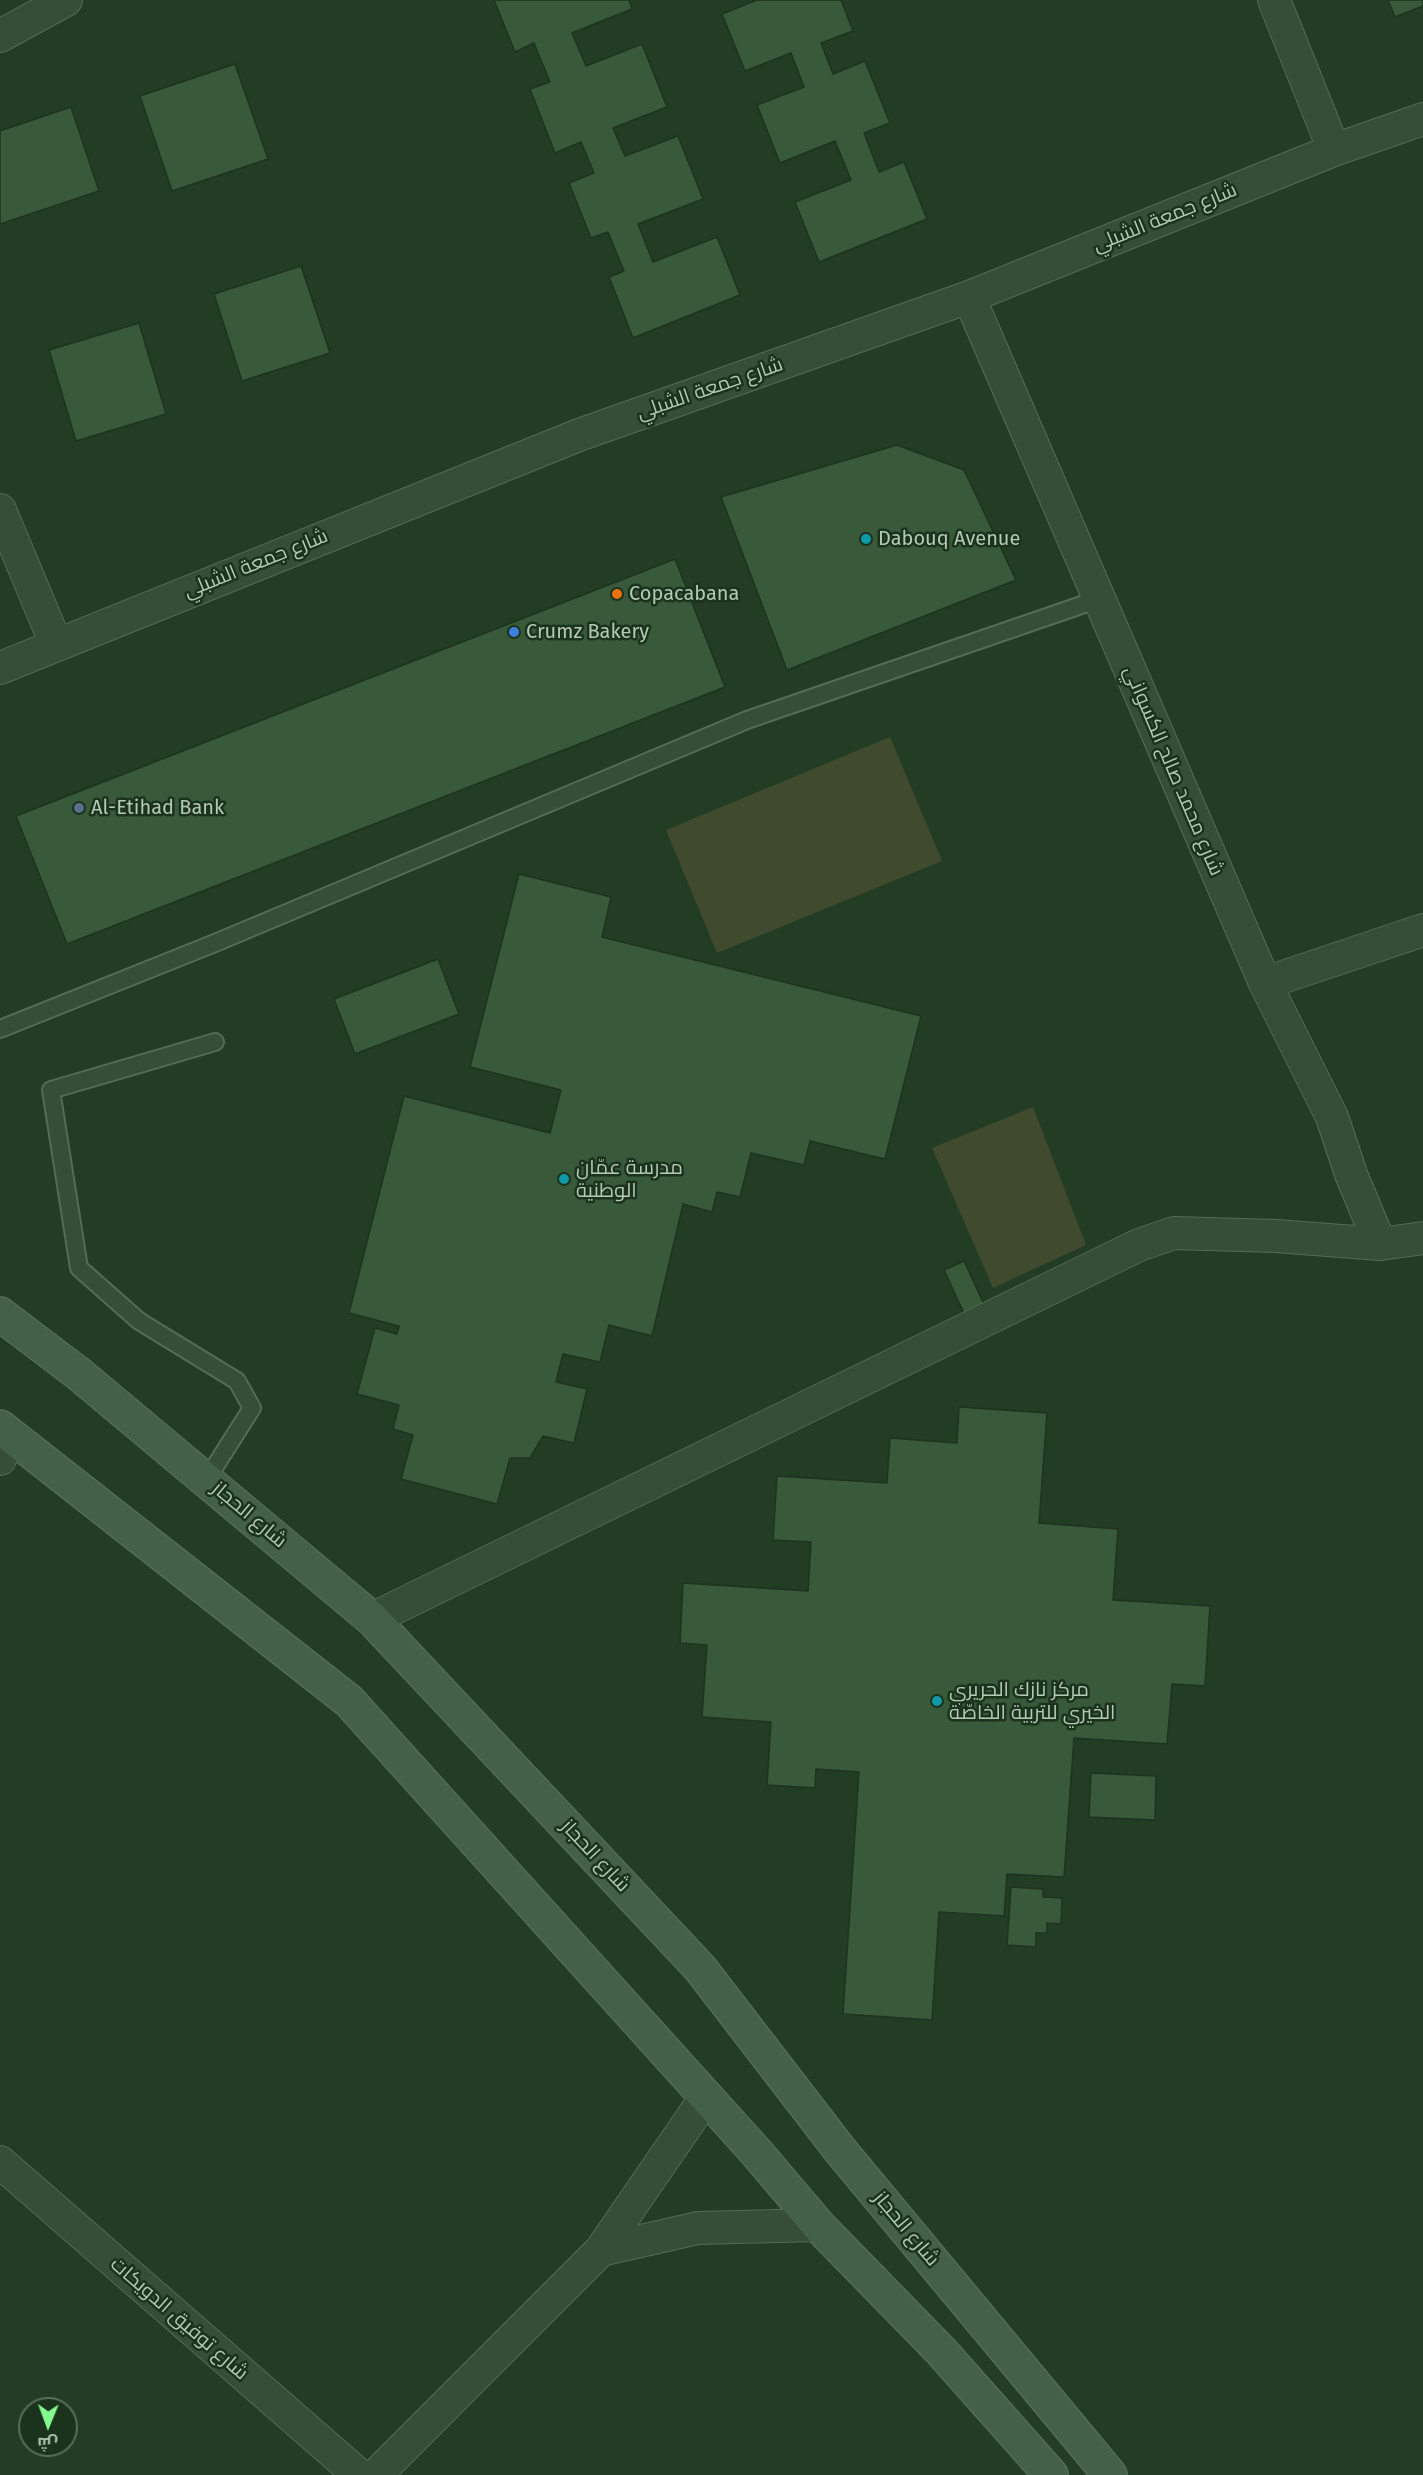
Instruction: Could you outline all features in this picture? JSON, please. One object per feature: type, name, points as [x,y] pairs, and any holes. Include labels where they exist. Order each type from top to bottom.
[{"type":"main road","name":"شارع الحجاز","points":[[0,1314],[79,1374],[372,1619],[700,1968],[840,2150],[1110,2475]]},
{"type":"main road","points":[[3,1440],[349,1701],[706,2097],[818,2225],[941,2351],[1051,2475]]},
{"type":"street","points":[[0,36],[66,0]]},
{"type":"street","points":[[1274,0],[1334,150]]},
{"type":"street","name":"شارع جمعة الشبلي","points":[[0,668],[579,435],[969,297],[1334,150],[1423,119]]},
{"type":"street","name":"شارع محمد صالح الكسواني","points":[[969,297],[1265,983],[1332,1117],[1351,1174],[1380,1244]]},
{"type":"street","points":[[0,510],[56,644]]},
{"type":"street","points":[[1265,983],[1423,930]]},
{"type":"street","points":[[372,1619],[1139,1245],[1174,1233],[1276,1236],[1380,1244],[1423,1238]]},
{"type":"street","points":[[376,2475],[601,2250],[706,2097]]},
{"type":"street","name":"شارع توفيق الدويكات","points":[[0,2162],[359,2475]]},
{"type":"street","points":[[601,2250],[698,2228],[818,2225]]},
{"type":"lane","points":[[0,1029],[226,938],[747,720],[1099,599]]},
{"type":"lane","points":[[207,1479],[252,1408],[237,1381],[139,1321],[79,1268],[51,1089],[215,1042]]},
{"type":"green space","points":[[890,737],[942,861],[717,953],[666,830]]},
{"type":"green space","points":[[1033,1107],[1086,1245],[993,1288],[932,1148]]},
{"type":"building","points":[[494,0],[629,0],[632,9],[572,33],[586,66],[642,44],[667,107],[613,128],[625,156],[678,136],[703,199],[638,224],[653,262],[717,237],[740,295],[633,338],[609,277],[624,271],[608,232],[591,238],[569,183],[594,173],[581,142],[555,153],[530,89],[550,82],[534,43],[515,52]]},
{"type":"building","points":[[757,0],[841,0],[853,31],[821,43],[833,74],[865,61],[890,123],[864,133],[879,172],[904,162],[927,219],[819,262],[795,202],[851,180],[835,141],[780,163],[757,105],[804,87],[791,53],[745,71],[722,14]]},
{"type":"building","points":[[1388,0],[1423,0],[1423,6],[1395,17]]},
{"type":"building","points":[[235,64],[268,159],[172,191],[140,96]]},
{"type":"building","points":[[71,107],[99,191],[0,224],[0,131]]},
{"type":"building","points":[[301,266],[330,353],[242,381],[214,294]]},
{"type":"building","points":[[139,323],[166,414],[76,441],[49,350]]},
{"type":"building","name":"Dabouq Avenue","points":[[897,445],[964,470],[1016,580],[787,670],[721,497]]},
{"type":"building","points":[[675,559],[725,687],[67,944],[16,816]]},
{"type":"building","name":"مدرسة عمّان الوطنية","points":[[519,874],[611,897],[602,937],[921,1016],[885,1159],[810,1141],[804,1165],[751,1153],[740,1197],[717,1192],[712,1212],[683,1204],[652,1336],[609,1325],[600,1362],[563,1354],[556,1382],[587,1389],[574,1443],[543,1436],[530,1458],[510,1458],[497,1504],[401,1479],[413,1435],[393,1429],[399,1405],[357,1394],[375,1328],[397,1334],[399,1326],[349,1313],[404,1096],[550,1133],[561,1090],[470,1067]]},
{"type":"building","points":[[438,959],[459,1014],[355,1054],[334,999]]},
{"type":"building","points":[[964,1261],[987,1311],[967,1320],[944,1270]]},
{"type":"building","name":"مركز نازك الحريري الخيري للتربية الخاصّة","points":[[959,1407],[1047,1413],[1039,1523],[1118,1529],[1113,1600],[1210,1606],[1205,1686],[1172,1684],[1167,1744],[1074,1738],[1064,1877],[1007,1874],[1004,1916],[939,1912],[932,2020],[843,2014],[859,1772],[816,1769],[815,1788],[767,1785],[771,1722],[702,1717],[707,1645],[680,1643],[683,1583],[808,1591],[811,1542],[773,1540],[777,1476],[887,1483],[890,1438],[957,1443]]},
{"type":"building","points":[[1091,1773],[1156,1776],[1155,1820],[1089,1817]]},
{"type":"building","points":[[1011,1887],[1043,1889],[1043,1897],[1062,1898],[1061,1924],[1047,1923],[1047,1933],[1036,1933],[1036,1947],[1007,1945]]},
{"type":"place","name":"Dabouq Avenue","points":[[866,539]]},
{"type":"place","name":"Copacabana","points":[[617,594]]},
{"type":"place","name":"Crumz Bakery","points":[[514,632]]},
{"type":"place","name":"Al-Etihad Bank","points":[[79,808]]},
{"type":"place","name":"مدرسة عمّان الوطنية","points":[[564,1179]]},
{"type":"place","name":"مركز نازك الحريري الخيري للتربية الخاصّة","points":[[937,1701]]}]
